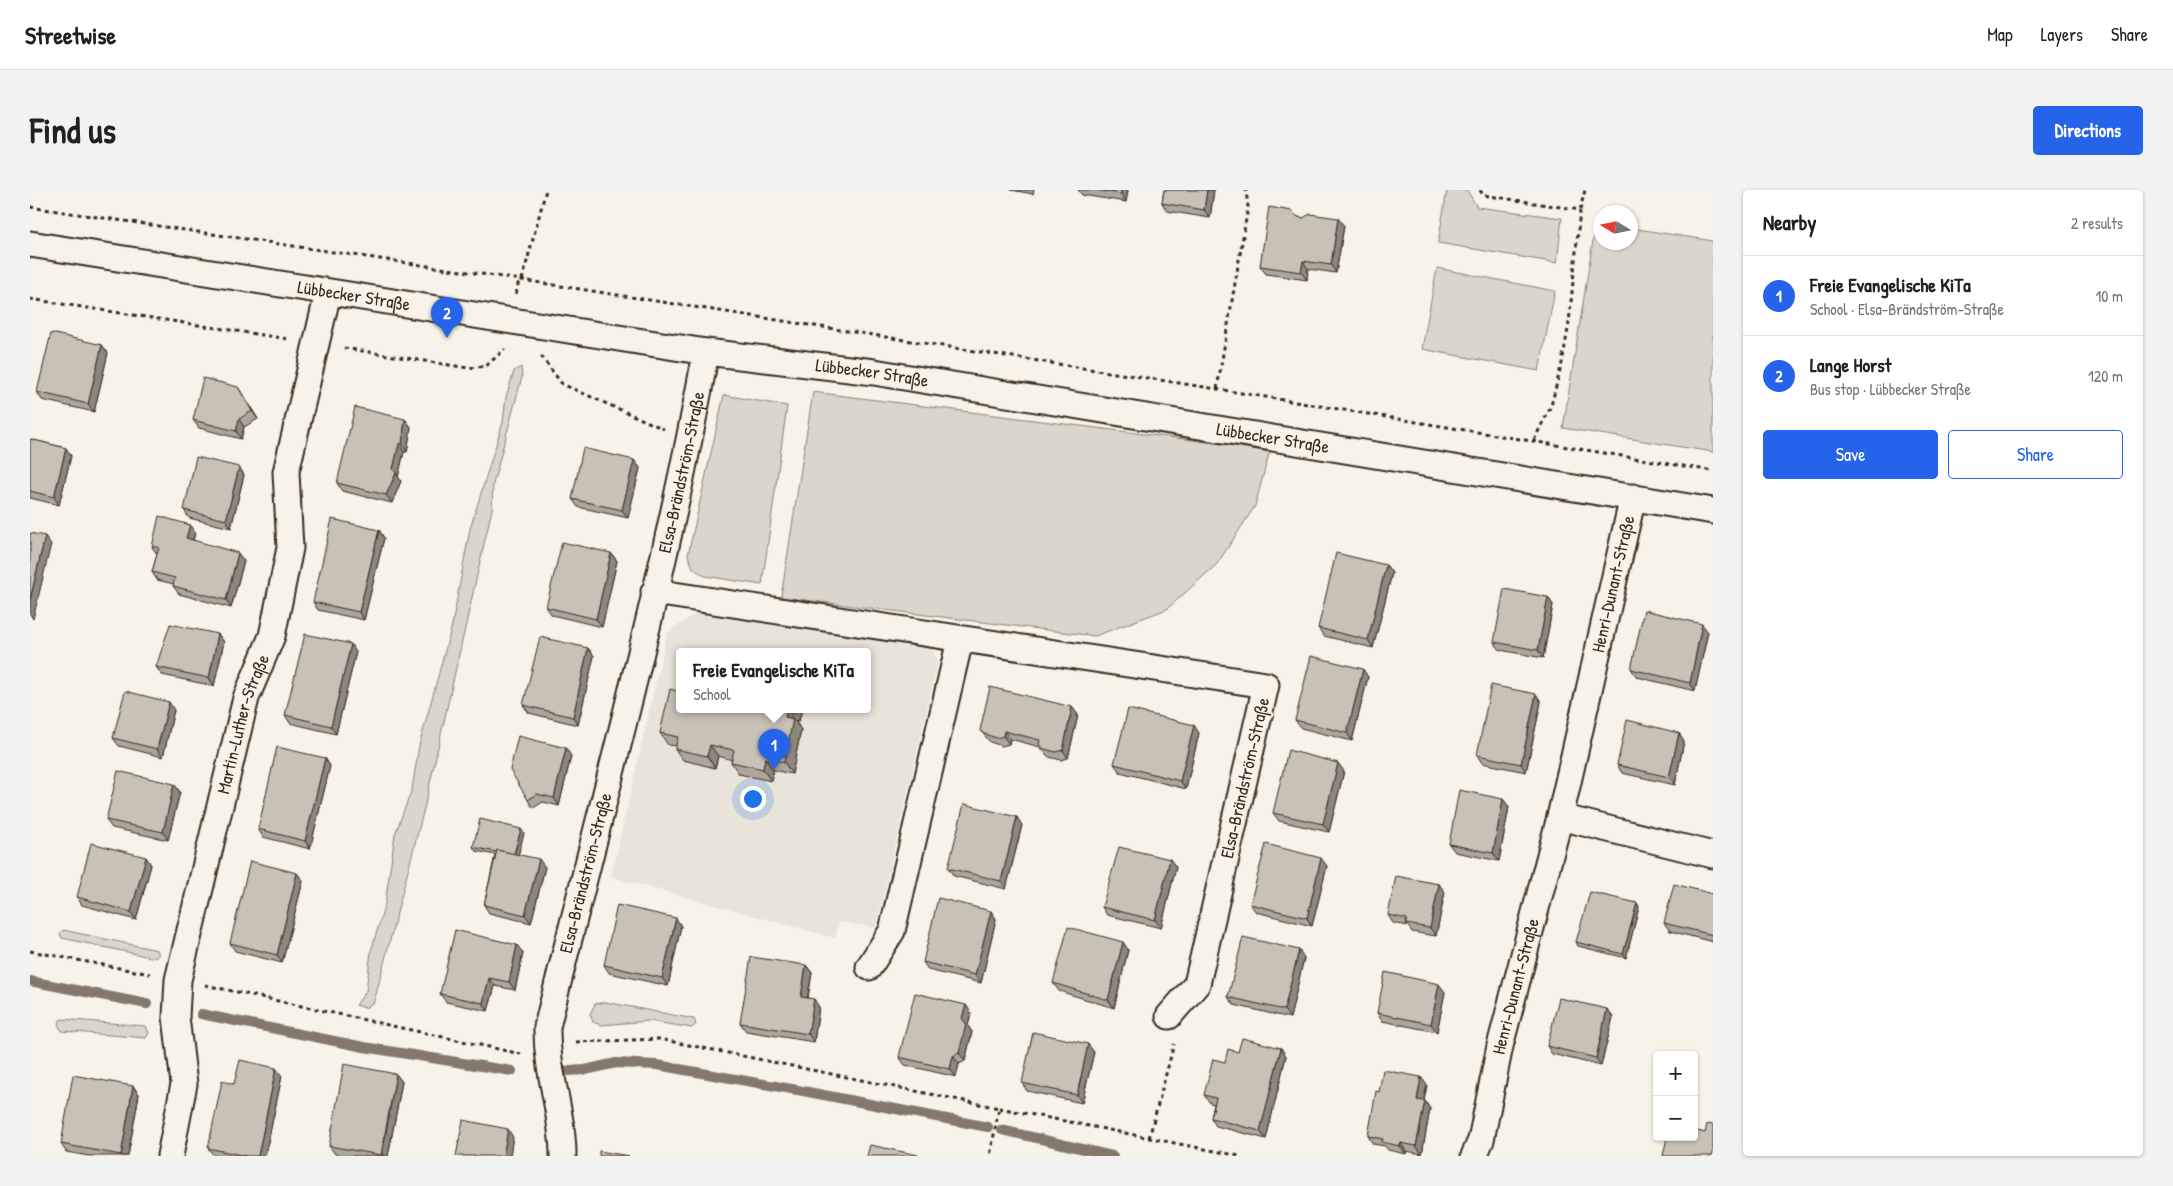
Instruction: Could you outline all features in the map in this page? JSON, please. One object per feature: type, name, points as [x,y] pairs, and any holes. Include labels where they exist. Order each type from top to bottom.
[{"type":"street","name":"Lübbecker Straße","points":[[30,244],[706,352],[874,372],[1713,510]]},
{"type":"street","name":"Martin-Luther-Straße","points":[[170,1156],[184,1084],[176,1017],[178,980],[246,698],[272,636],[290,548],[286,472],[328,293]]},
{"type":"street","name":"Elsa-Brändström-Straße","points":[[563,1156],[563,1134],[547,1047],[547,1027],[691,436],[706,352]]},
{"type":"street","name":"Henri-Dunant-Straße","points":[[1474,1156],[1481,1140],[1500,1046],[1560,817],[1633,497]]},
{"type":"street","name":"Elsa-Brändström-Straße","points":[[654,592],[1266,685],[1197,984],[1169,1016]]},
{"type":"street","points":[[869,967],[892,931],[960,640]]},
{"type":"street","points":[[1560,817],[1713,855]]},
{"type":"path","points":[[522,280],[546,190]]},
{"type":"path","points":[[1217,388],[1248,208],[1246,190]]},
{"type":"path","points":[[1480,190],[1483,195],[1580,210]]},
{"type":"path","points":[[1534,440],[1551,406],[1562,363],[1569,323],[1580,210],[1585,190]]},
{"type":"path","points":[[30,207],[522,280],[1217,388],[1713,471]]},
{"type":"path","points":[[30,300],[468,368],[486,366],[508,346]]},
{"type":"path","points":[[536,349],[562,384],[672,433],[691,436]]},
{"type":"path","points":[[30,951],[178,980],[519,1054],[575,1042],[659,1039],[1240,1156]]},
{"type":"path","points":[[1149,1138],[1174,1045],[1169,1016]]},
{"type":"path","points":[[990,1156],[999,1108]]},
{"type":"shaded area","points":[[1447,190],[1467,190],[1477,207],[1562,218],[1557,263],[1438,243]]},
{"type":"shaded area","points":[[1638,229],[1713,241],[1713,452],[1563,428],[1593,241],[1593,250],[1638,250]]},
{"type":"shaded area","points":[[1437,268],[1555,291],[1539,371],[1422,349]]},
{"type":"shaded area","points":[[521,367],[522,377],[493,484],[492,509],[425,805],[374,1002],[365,1008],[356,1005],[366,991],[371,951],[385,904],[395,834],[412,789],[419,746],[452,625],[470,529],[503,422],[506,397],[514,371]]},
{"type":"shaded area","points":[[813,392],[1270,450],[1255,506],[1217,564],[1167,609],[1095,636],[781,597]]},
{"type":"shaded area","points":[[724,395],[787,406],[762,585],[705,576],[693,568],[688,555]]},
{"type":"shaded area","points":[[700,610],[930,645],[938,662],[876,928],[839,922],[835,938],[611,877],[667,633]]},
{"type":"shaded area","points":[[63,930],[157,950],[159,955],[155,958],[62,938],[60,934]]},
{"type":"shaded area","points":[[605,1002],[694,1019],[696,1024],[692,1028],[649,1021],[601,1025],[593,1022],[590,1014],[595,1004]]},
{"type":"shaded area","points":[[61,1019],[146,1026],[149,1033],[146,1038],[62,1031],[58,1025]]},
{"type":"building","points":[[1096,190],[1121,190],[1121,194]]},
{"type":"building","points":[[1164,190],[1207,190],[1204,210],[1162,203]]},
{"type":"building","points":[[1269,207],[1292,211],[1298,217],[1303,218],[1310,214],[1338,218],[1331,265],[1303,261],[1301,272],[1260,266]]},
{"type":"building","points":[[51,333],[102,345],[88,404],[37,392]]},
{"type":"building","points":[[203,378],[238,387],[252,411],[239,419],[236,431],[193,420]]},
{"type":"building","points":[[355,407],[405,419],[402,444],[399,444],[393,469],[396,473],[386,495],[337,483]]},
{"type":"building","points":[[30,439],[66,448],[54,497],[30,491]]},
{"type":"building","points":[[583,448],[634,460],[622,510],[572,499]]},
{"type":"building","points":[[196,457],[239,467],[226,520],[184,510]]},
{"type":"building","points":[[159,516],[190,525],[186,538],[238,553],[226,600],[173,586],[175,578],[152,572],[159,547],[152,547]]},
{"type":"building","points":[[332,519],[379,530],[359,612],[313,602]]},
{"type":"building","points":[[30,533],[45,536],[30,600]]},
{"type":"building","points":[[562,542],[611,553],[596,619],[546,607]]},
{"type":"building","points":[[1336,553],[1386,565],[1368,640],[1318,628]]},
{"type":"building","points":[[1504,589],[1548,597],[1538,650],[1494,642]]},
{"type":"building","points":[[1644,610],[1702,624],[1690,683],[1631,669]]},
{"type":"building","points":[[170,624],[218,634],[209,678],[156,667]]},
{"type":"building","points":[[305,634],[351,644],[331,726],[285,715]]},
{"type":"building","points":[[540,637],[588,648],[573,717],[523,705]]},
{"type":"building","points":[[1311,656],[1363,669],[1347,733],[1295,720]]},
{"type":"building","points":[[1491,685],[1536,694],[1521,764],[1477,755]]},
{"type":"building","points":[[990,687],[1072,707],[1063,750],[1056,752],[1044,749],[1039,744],[1040,740],[1004,731],[1003,736],[997,738],[984,734],[980,730]]},
{"type":"building","points":[[670,689],[676,691],[676,713],[786,713],[785,717],[793,719],[784,762],[765,758],[763,769],[731,762],[734,750],[710,745],[707,756],[675,749],[678,737],[660,733]]},
{"type":"building","points":[[125,691],[169,702],[157,749],[113,738]]},
{"type":"building","points":[[1128,709],[1194,725],[1180,781],[1114,764]]},
{"type":"building","points":[[1627,720],[1679,733],[1669,777],[1617,765]]},
{"type":"building","points":[[518,736],[566,748],[554,798],[537,794],[528,800],[510,770]]},
{"type":"building","points":[[277,747],[325,758],[305,841],[258,829]]},
{"type":"building","points":[[1288,750],[1338,763],[1323,824],[1273,813]]},
{"type":"building","points":[[118,771],[174,784],[163,832],[106,820]]},
{"type":"building","points":[[1459,790],[1503,799],[1493,853],[1449,844]]},
{"type":"building","points":[[964,804],[1017,817],[1001,881],[948,868]]},
{"type":"building","points":[[480,819],[521,829],[514,854],[473,847]]},
{"type":"building","points":[[91,843],[146,857],[131,912],[77,897]]},
{"type":"building","points":[[1266,844],[1321,858],[1307,918],[1250,904]]},
{"type":"building","points":[[1119,847],[1170,859],[1155,920],[1102,907]]},
{"type":"building","points":[[497,850],[539,859],[525,915],[484,905]]},
{"type":"building","points":[[250,861],[297,873],[277,955],[230,943]]},
{"type":"building","points":[[1396,876],[1439,884],[1430,928],[1406,924],[1407,919],[1388,915]]},
{"type":"building","points":[[1674,884],[1713,894],[1713,935],[1664,923]]},
{"type":"building","points":[[1590,892],[1637,903],[1623,954],[1576,942]]},
{"type":"building","points":[[938,898],[991,911],[975,975],[923,962]]},
{"type":"building","points":[[617,905],[676,918],[662,978],[604,965]]},
{"type":"building","points":[[1068,927],[1123,942],[1108,1000],[1053,983]]},
{"type":"building","points":[[455,930],[517,945],[509,982],[489,978],[483,1003],[440,994]]},
{"type":"building","points":[[1243,937],[1299,950],[1284,1010],[1228,997]]},
{"type":"building","points":[[751,957],[806,965],[801,997],[814,999],[808,1034],[740,1023]]},
{"type":"building","points":[[1385,972],[1439,984],[1431,1024],[1377,1013]]},
{"type":"building","points":[[915,993],[966,1005],[962,1018],[966,1024],[959,1053],[953,1056],[950,1069],[899,1057]]},
{"type":"building","points":[[1559,998],[1607,1009],[1596,1058],[1547,1046]]},
{"type":"building","points":[[1033,1032],[1088,1044],[1077,1095],[1022,1083]]},
{"type":"building","points":[[1242,1038],[1281,1048],[1260,1131],[1211,1118],[1216,1098],[1204,1095],[1213,1059],[1225,1062],[1228,1049],[1238,1052]]},
{"type":"building","points":[[240,1060],[276,1068],[258,1156],[246,1156],[208,1148],[222,1081],[234,1084]]},
{"type":"building","points":[[344,1064],[396,1074],[381,1155],[329,1146]]},
{"type":"building","points":[[1383,1070],[1421,1077],[1417,1100],[1425,1101],[1416,1146],[1401,1143],[1400,1146],[1382,1142],[1383,1139],[1368,1136],[1376,1091],[1379,1092]]},
{"type":"building","points":[[73,1075],[133,1086],[121,1155],[61,1144]]},
{"type":"building","points":[[463,1120],[508,1129],[503,1156],[456,1156]]},
{"type":"building","points":[[1707,1124],[1713,1125],[1713,1156],[1663,1156],[1666,1141],[1698,1141],[1698,1131],[1705,1133]]},
{"type":"building","points":[[870,1145],[918,1155],[918,1156],[867,1156]]},
{"type":"building","points":[[599,1151],[629,1156],[599,1156]]},
{"type":"waterway","points":[[30,981],[147,1004]]},
{"type":"waterway","points":[[201,1014],[364,1047],[512,1071]]},
{"type":"waterway","points":[[566,1071],[585,1070],[616,1063],[657,1065],[988,1127]]},
{"type":"waterway","points":[[1002,1130],[1113,1156]]},
{"type":"place","name":"Lange Horst","points":[[447,338]]},
{"type":"place","name":"Freie Evangelische KiTa","points":[[774,770]]}]
